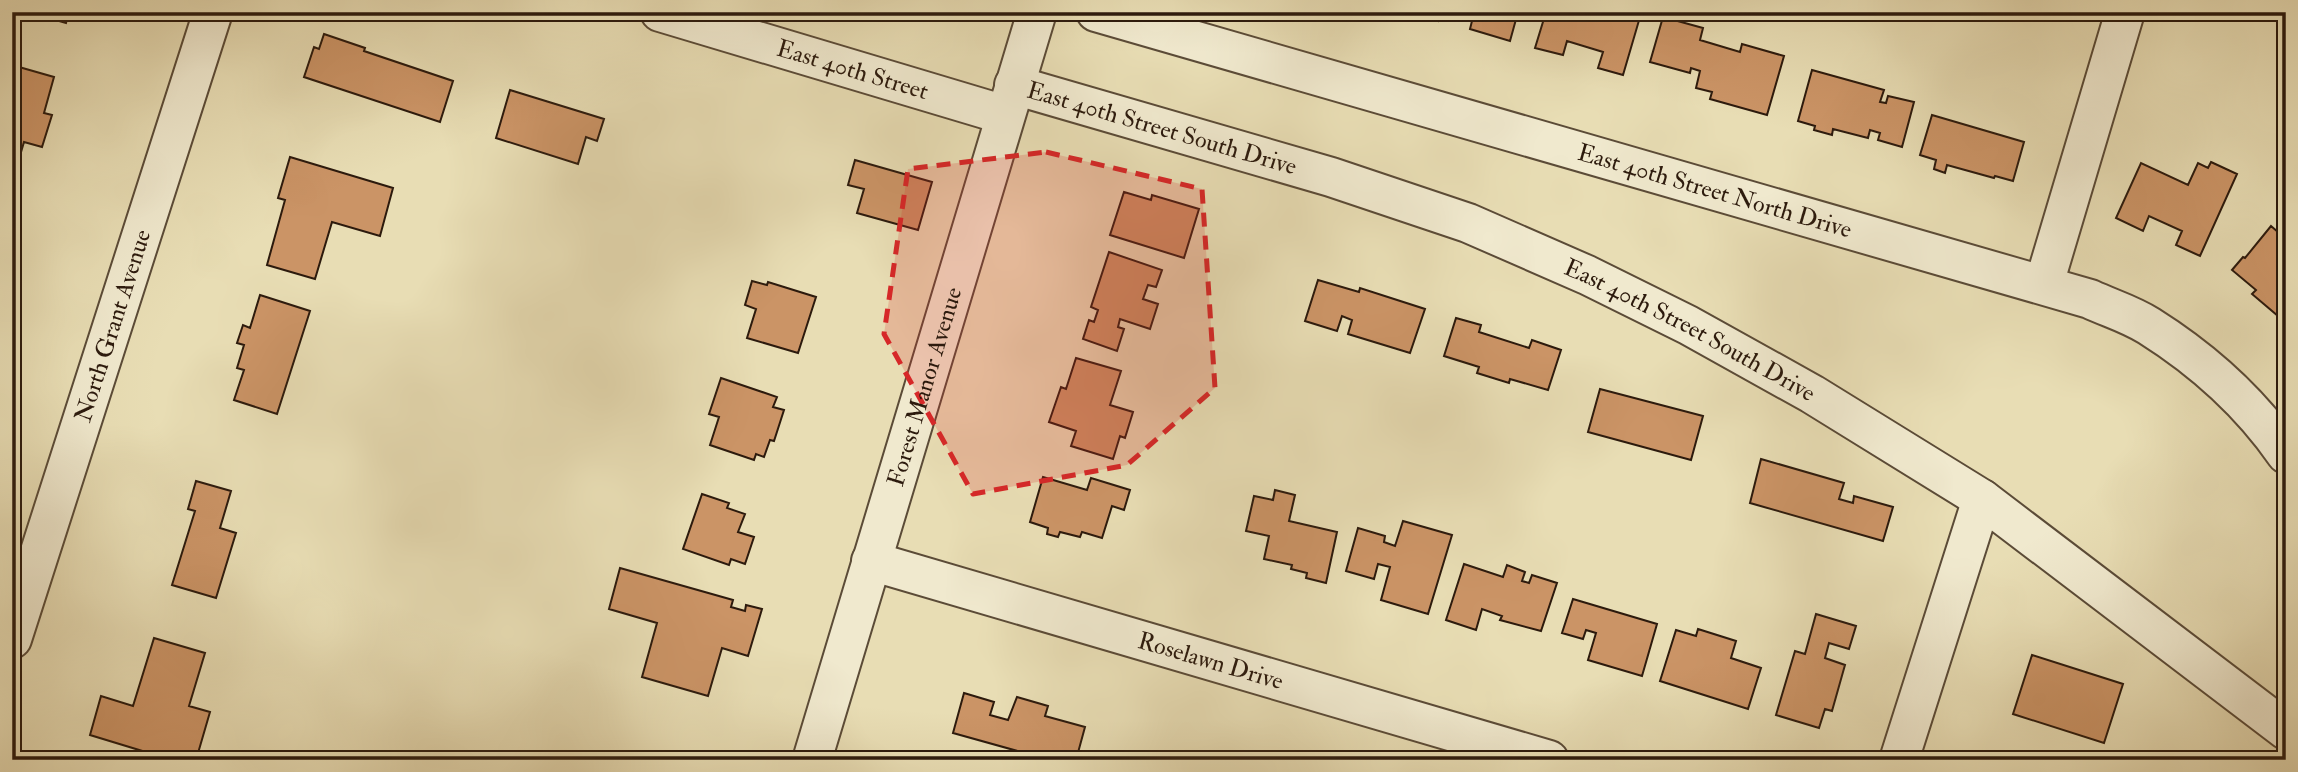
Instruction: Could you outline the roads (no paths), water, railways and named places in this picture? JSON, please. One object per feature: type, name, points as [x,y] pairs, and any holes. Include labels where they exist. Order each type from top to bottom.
[{"type":"street","name":"North Grant Avenue","points":[[12,639],[213,12]]},
{"type":"street","name":"East 40th Street","points":[[660,12],[1010,100]]},
{"type":"street","name":"Forest Manor Avenue","points":[[812,760],[1037,12]]},
{"type":"street","name":"East 40th Street North Drive","points":[[1096,12],[2044,284],[2120,311],[2175,342],[2201,361],[2268,428],[2286,454]]},
{"type":"street","points":[[2044,284],[2125,12]]},
{"type":"street","name":"East 40th Street South Drive","points":[[1010,100],[1331,177],[1468,223],[1587,275],[1716,340],[1812,394],[1982,499],[2286,730]]},
{"type":"street","points":[[1899,760],[1982,499]]},
{"type":"street","name":"Roselawn Drive","points":[[871,561],[1549,760]]}]
